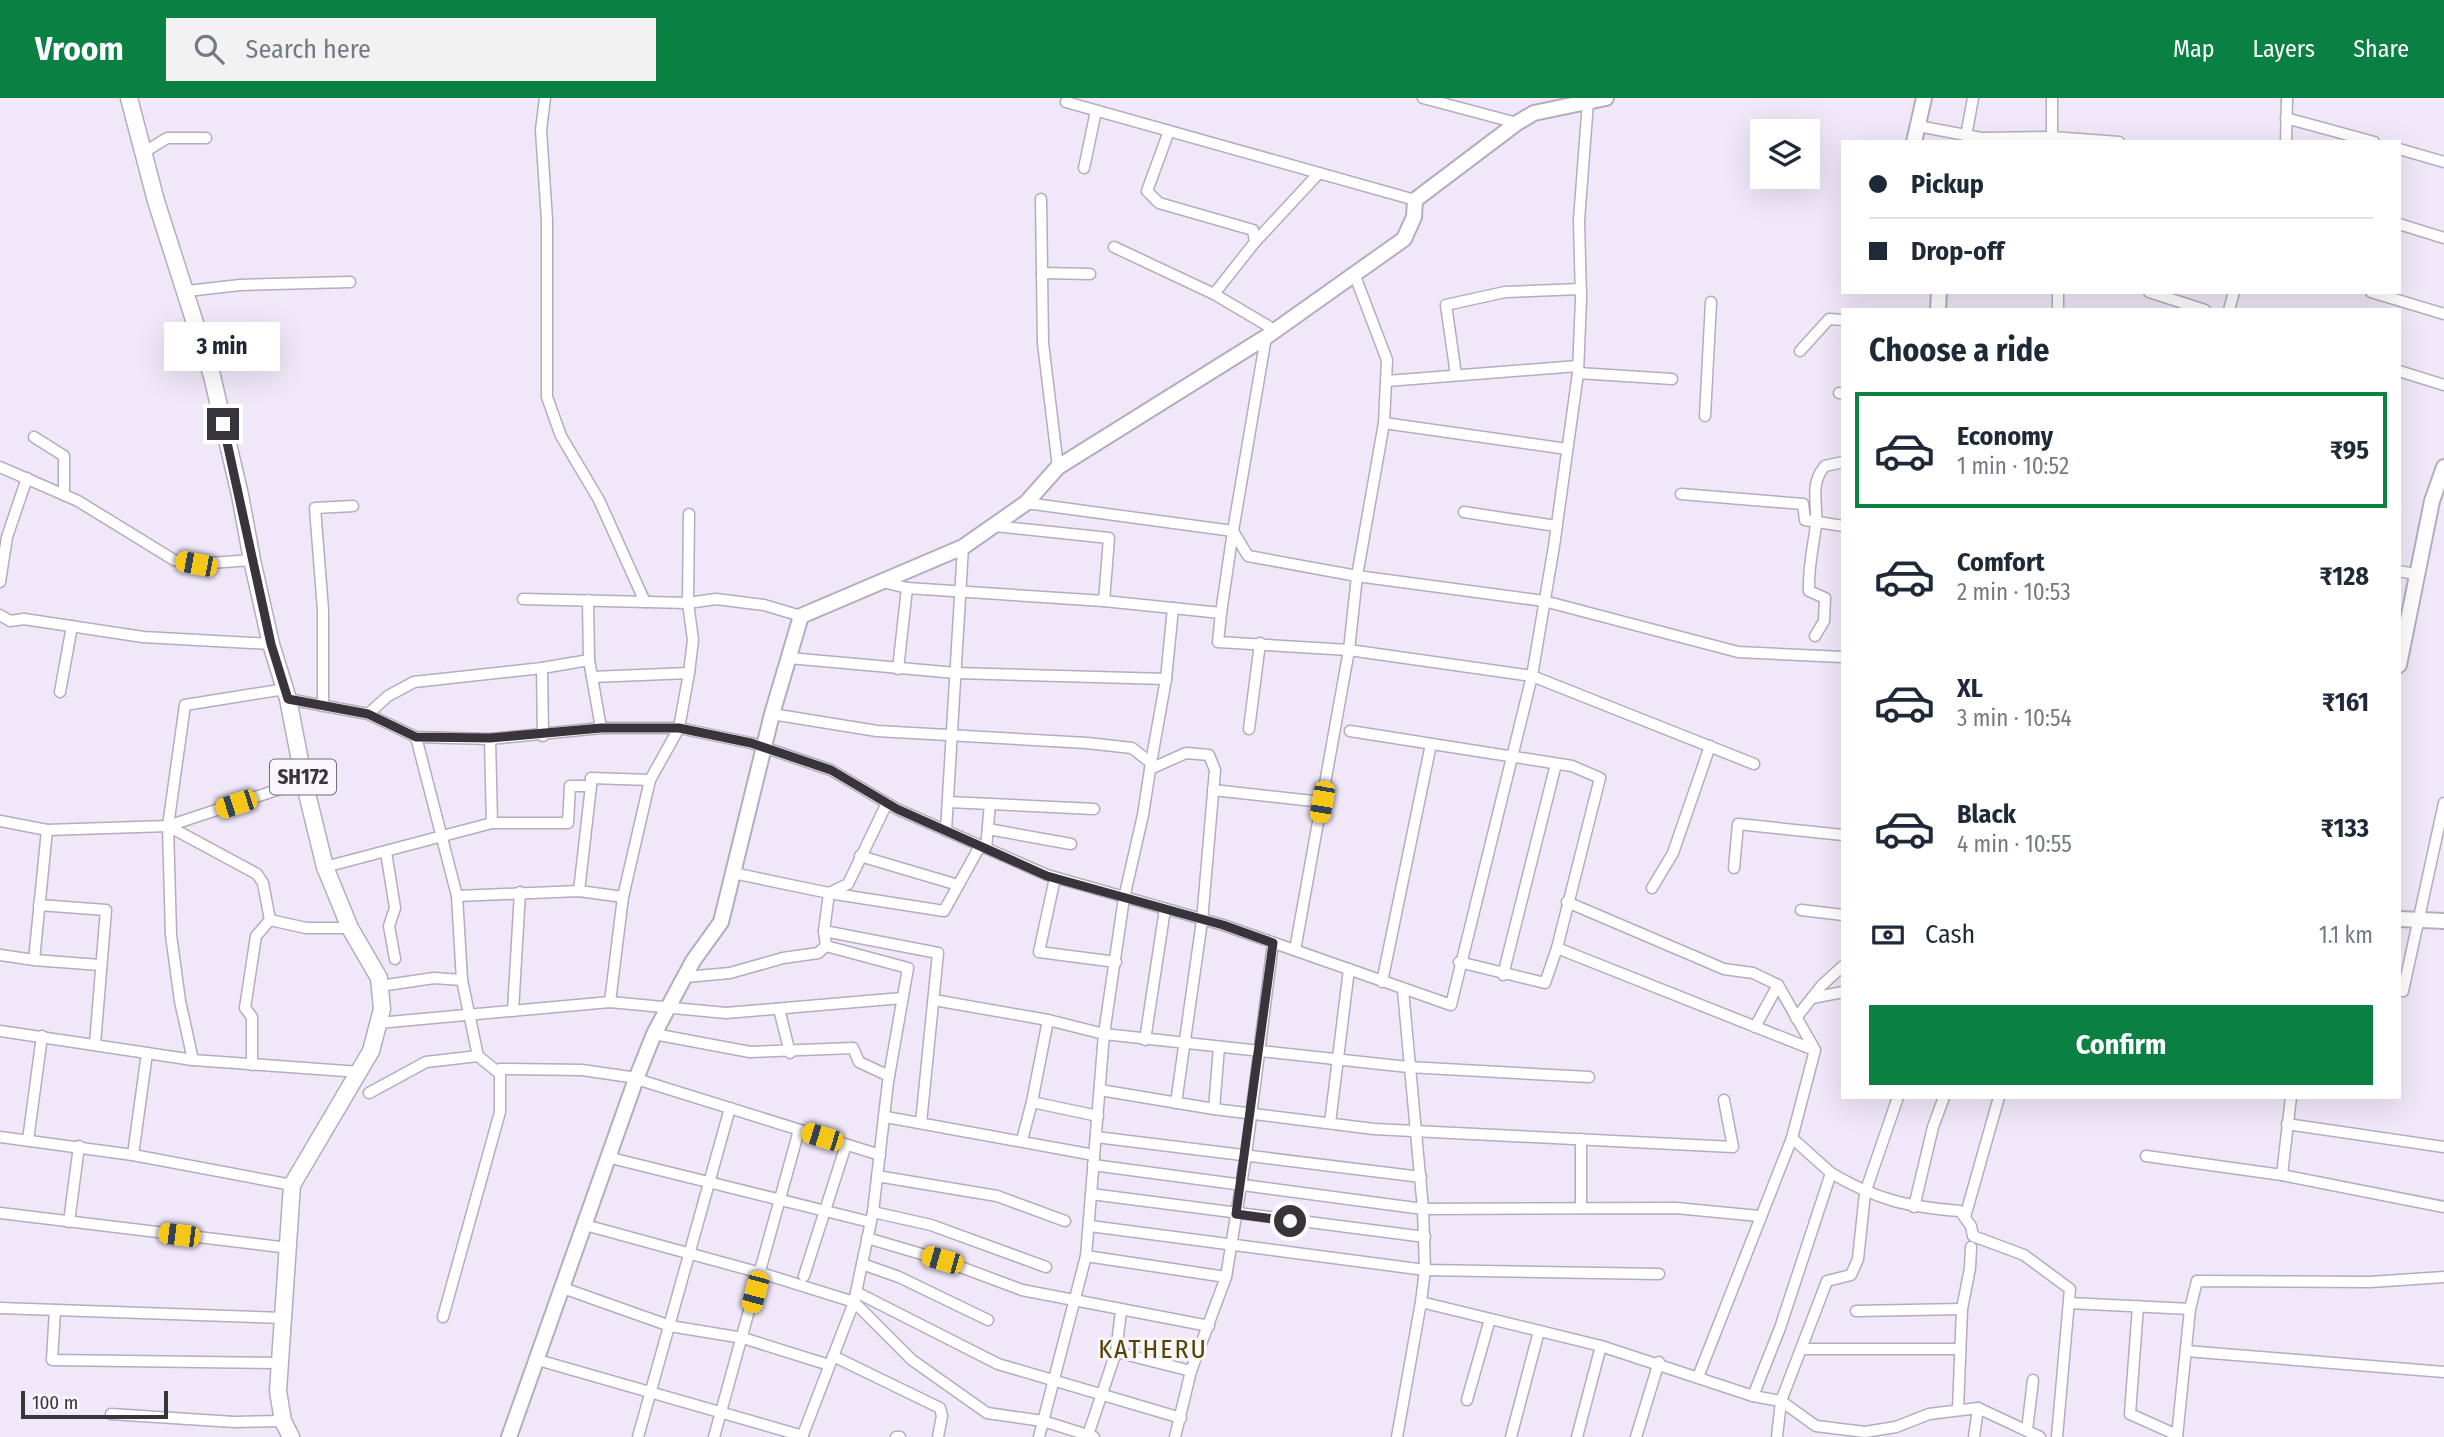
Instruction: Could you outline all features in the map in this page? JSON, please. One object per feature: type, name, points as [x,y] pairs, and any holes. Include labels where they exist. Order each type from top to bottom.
[{"type":"main road","name":"SH172","points":[[129,98],[143,153],[212,376],[271,644],[287,694],[325,867],[350,928],[379,978],[380,986],[382,1009],[371,1051],[292,1185],[278,1391],[283,1421],[291,1437]]},
{"type":"main road","points":[[509,1437],[607,1157],[654,1034],[685,977],[721,922],[772,714],[801,616],[964,547],[1026,503],[1058,467],[1269,333],[1404,239],[1414,217],[1415,200],[1517,123],[1534,113],[1606,98]]},
{"type":"main road","points":[[1914,140],[1924,98]]},
{"type":"main road","points":[[2401,647],[2406,600],[2419,575],[2432,501],[2444,467]]},
{"type":"main road","points":[[2401,919],[2444,921]]},
{"type":"street","points":[[545,98],[541,130],[547,220],[547,397],[561,436],[599,500],[645,602]]},
{"type":"street","points":[[1423,98],[1517,123]]},
{"type":"street","points":[[1966,136],[1973,98]]},
{"type":"street","points":[[2052,98],[2052,139]]},
{"type":"street","points":[[2286,140],[2287,98]]},
{"type":"street","points":[[1066,102],[1415,200]]},
{"type":"street","points":[[193,1060],[180,1002],[172,934],[168,826],[185,705],[287,694],[323,706],[368,714],[416,737],[490,738],[543,736],[601,728],[679,728],[764,747],[831,770],[887,803],[1055,878],[1295,950],[1451,1005],[1459,962],[1532,676],[1556,526],[1578,369],[1581,289],[1579,220],[1588,102]]},
{"type":"street","points":[[1084,168],[1096,110]]},
{"type":"street","points":[[2286,118],[2367,140]]},
{"type":"street","points":[[1918,126],[1981,140],[2074,140]]},
{"type":"street","points":[[1169,131],[1147,191],[1159,203],[1253,230],[1255,242]]},
{"type":"street","points":[[143,153],[167,138],[206,138]]},
{"type":"street","points":[[2401,150],[2444,162]]},
{"type":"street","points":[[1214,294],[1255,242],[1319,173]]},
{"type":"street","points":[[1041,198],[1043,343],[1058,467]]},
{"type":"street","points":[[2401,225],[2444,238]]},
{"type":"street","points":[[1114,247],[1214,294],[1269,333],[1233,531],[1218,642],[1349,650],[1532,676],[1754,764]]},
{"type":"street","points":[[1042,273],[1090,274]]},
{"type":"street","points":[[1295,950],[1349,650],[1357,576],[1384,423],[1387,360],[1354,275]]},
{"type":"street","points":[[187,291],[240,285],[350,282]]},
{"type":"street","points":[[1456,375],[1446,305],[1505,292],[1581,289]]},
{"type":"street","points":[[2155,294],[2199,308]]},
{"type":"street","points":[[2378,294],[2444,314]]},
{"type":"street","points":[[1705,416],[1711,302]]},
{"type":"street","points":[[1800,351],[1829,319],[1841,320]]},
{"type":"street","points":[[1387,380],[1578,369],[1672,379]]},
{"type":"street","points":[[2401,372],[2444,385]]},
{"type":"street","points":[[1384,423],[1567,449]]},
{"type":"street","points":[[34,436],[64,456],[65,495]]},
{"type":"street","points":[[1815,636],[1824,621],[1825,598],[1809,591],[1808,565],[1816,524],[1814,499],[1820,471],[1825,466],[1841,462]]},
{"type":"street","points":[[0,467],[65,495],[174,560],[196,564],[252,561]]},
{"type":"street","points":[[0,582],[7,537],[27,478]]},
{"type":"street","points":[[1681,494],[1802,504],[1805,520],[1816,524],[1841,526]]},
{"type":"street","points":[[1026,503],[1233,531]]},
{"type":"street","points":[[323,706],[323,610],[315,508],[353,506]]},
{"type":"street","points":[[1464,512],[1556,526]]},
{"type":"street","points":[[610,1002],[623,897],[650,780],[679,728],[689,673],[693,640],[688,603],[689,514]]},
{"type":"street","points":[[995,526],[1110,538],[1104,601]]},
{"type":"street","points":[[1233,531],[1248,556],[1357,576],[1544,601],[1738,652],[1841,657]]},
{"type":"street","points":[[946,831],[964,547]]},
{"type":"street","points":[[2401,572],[2419,575]]},
{"type":"street","points":[[883,582],[907,588],[1104,601],[1221,613]]},
{"type":"street","points":[[898,669],[907,588]]},
{"type":"street","points":[[523,599],[688,603],[716,599],[764,605],[801,616]]},
{"type":"street","points":[[588,600],[589,660],[601,728]]},
{"type":"street","points":[[1039,1437],[1086,1256],[1104,1034],[1124,898],[1143,815],[1166,679],[1173,608]]},
{"type":"street","points":[[0,615],[10,621],[24,618],[143,637],[271,644]]},
{"type":"street","points":[[60,692],[72,626]]},
{"type":"street","points":[[1249,729],[1260,643]]},
{"type":"street","points":[[789,658],[956,673],[1166,679]]},
{"type":"street","points":[[368,714],[388,696],[414,682],[589,660]]},
{"type":"street","points":[[542,668],[543,736]]},
{"type":"street","points":[[592,677],[689,673]]},
{"type":"street","points":[[772,714],[877,731],[1132,748],[1151,766]]},
{"type":"street","points":[[1350,731],[1511,759],[1572,766],[1600,778],[1557,948],[1545,983],[1503,975],[1459,962]]},
{"type":"street","points":[[416,737],[457,897],[462,980],[478,1056],[499,1073]]},
{"type":"street","points":[[490,738],[492,823]]},
{"type":"street","points":[[1382,982],[1431,744]]},
{"type":"street","points":[[1652,888],[1673,853],[1710,746]]},
{"type":"street","points":[[1151,766],[1186,753],[1209,755],[1215,770],[1202,921],[1176,1103]]},
{"type":"street","points":[[1503,975],[1556,764]]},
{"type":"street","points":[[579,891],[592,778],[650,780]]},
{"type":"street","points":[[0,821],[47,830],[168,826],[304,781]]},
{"type":"street","points":[[325,867],[492,823],[568,823],[570,786],[591,786]]},
{"type":"street","points":[[1213,790],[1322,802]]},
{"type":"street","points":[[829,893],[848,884],[887,803]]},
{"type":"street","points":[[948,803],[1094,809]]},
{"type":"street","points":[[2401,991],[2444,803]]},
{"type":"street","points":[[733,873],[829,893],[944,911],[983,847],[990,804]]},
{"type":"street","points":[[1734,868],[1738,824],[1841,835]]},
{"type":"street","points":[[168,826],[257,874],[263,883],[270,920]]},
{"type":"street","points":[[988,829],[1071,844]]},
{"type":"street","points":[[34,960],[47,830]]},
{"type":"street","points":[[386,852],[395,908],[389,926],[395,959]]},
{"type":"street","points":[[860,856],[958,885]]},
{"type":"street","points":[[1055,878],[1039,952],[1116,962]]},
{"type":"street","points":[[457,897],[579,891],[623,897]]},
{"type":"street","points":[[513,1011],[520,892]]},
{"type":"street","points":[[826,946],[824,931],[829,893]]},
{"type":"street","points":[[1567,902],[1724,969],[1753,973],[1778,985],[1815,1050],[1792,1138],[1759,1216],[1698,1377]]},
{"type":"street","points":[[39,905],[106,910],[94,1044]]},
{"type":"street","points":[[1145,1040],[1165,909]]},
{"type":"street","points":[[1801,910],[1841,915]]},
{"type":"street","points":[[270,920],[306,928],[350,928]]},
{"type":"street","points":[[252,1065],[252,1017],[245,1008],[247,990],[256,936],[270,920]]},
{"type":"street","points":[[824,931],[938,953],[921,1123]]},
{"type":"street","points":[[1175,1437],[1191,1371],[1227,1276],[1246,1155],[1273,943]]},
{"type":"street","points":[[685,977],[730,973],[783,958],[818,953],[826,946]]},
{"type":"street","points":[[538,1360],[651,1390],[802,1436],[855,1297],[872,1217],[889,1076],[908,968],[826,946]]},
{"type":"street","points":[[1557,948],[1815,1050]]},
{"type":"street","points":[[0,955],[100,965]]},
{"type":"street","points":[[1796,1018],[1841,968]]},
{"type":"street","points":[[1329,1124],[1349,969]]},
{"type":"street","points":[[380,986],[434,978],[462,980]]},
{"type":"street","points":[[1755,1027],[1778,985]]},
{"type":"street","points":[[1397,1437],[1425,1270],[1421,1177],[1408,1068],[1403,990]]},
{"type":"street","points":[[1812,998],[1841,992]]},
{"type":"street","points":[[378,1023],[610,1002],[726,1013],[902,998]]},
{"type":"street","points":[[934,1000],[1145,1040],[1408,1068],[1589,1077]]},
{"type":"street","points":[[779,1009],[790,1053]]},
{"type":"street","points":[[1022,1140],[1048,1020]]},
{"type":"street","points":[[0,1031],[193,1060],[360,1072]]},
{"type":"street","points":[[654,1034],[750,1052],[790,1053],[853,1048],[859,1062],[889,1076]]},
{"type":"street","points":[[28,1140],[42,1036]]},
{"type":"street","points":[[1214,1109],[1219,1047]]},
{"type":"street","points":[[133,1155],[147,1053]]},
{"type":"street","points":[[369,1093],[426,1062],[478,1056]]},
{"type":"street","points":[[443,1317],[500,1111],[500,1069],[582,1070],[636,1079],[880,1155]]},
{"type":"street","points":[[1100,1090],[1251,1114],[1415,1132],[1733,1147],[1724,1100]]},
{"type":"street","points":[[1777,1437],[1781,1401],[1827,1281],[1851,1275],[1854,1267],[1865,1193],[1897,1099]]},
{"type":"street","points":[[1914,1207],[1933,1127],[1943,1099]]},
{"type":"street","points":[[1965,1217],[1998,1099]]},
{"type":"street","points":[[2282,1175],[2291,1099]]},
{"type":"street","points":[[1032,1102],[1098,1116]]},
{"type":"street","points":[[638,1437],[730,1108]]},
{"type":"street","points":[[886,1118],[1022,1140],[1094,1160],[1241,1186],[1423,1209],[1676,1208],[1759,1216]]},
{"type":"street","points":[[2287,1124],[2444,1147]]},
{"type":"street","points":[[714,1437],[799,1130]]},
{"type":"street","points":[[0,1137],[79,1146],[292,1185]]},
{"type":"street","points":[[1096,1137],[1421,1177]]},
{"type":"street","points":[[1792,1138],[1831,1173],[1865,1193],[1914,1207],[1960,1211],[1971,1226],[1973,1236],[2024,1255],[2070,1289],[2057,1437]]},
{"type":"street","points":[[1581,1139],[1581,1208]]},
{"type":"street","points":[[804,1276],[846,1144]]},
{"type":"street","points":[[69,1222],[79,1146]]},
{"type":"street","points":[[2146,1156],[2282,1175],[2444,1207]]},
{"type":"street","points":[[607,1157],[825,1211],[931,1225],[1046,1267]]},
{"type":"street","points":[[1753,1396],[1780,1328],[1831,1173]]},
{"type":"street","points":[[877,1176],[997,1196],[1065,1221]]},
{"type":"street","points":[[1091,1194],[1425,1237]]},
{"type":"street","points":[[0,1213],[289,1248]]},
{"type":"street","points":[[585,1225],[855,1297],[998,1364],[1102,1392],[1181,1418]]},
{"type":"street","points":[[1090,1226],[1425,1270],[1659,1274]]},
{"type":"street","points":[[867,1238],[942,1260],[1023,1290],[1209,1326]]},
{"type":"street","points":[[1958,1409],[1962,1309],[1971,1247]]},
{"type":"street","points":[[1086,1256],[1227,1276]]},
{"type":"street","points":[[862,1264],[899,1276],[988,1320]]},
{"type":"street","points":[[2138,1306],[2130,1414],[2177,1436],[2190,1308],[2197,1281],[2370,1282],[2444,1277]]},
{"type":"street","points":[[563,1288],[670,1326],[743,1338],[831,1361],[940,1408],[942,1416],[937,1437]]},
{"type":"street","points":[[855,1297],[912,1360],[962,1392],[987,1413],[1043,1421],[1091,1436],[1116,1352],[1121,1311]]},
{"type":"street","points":[[1421,1302],[1659,1362],[1753,1396],[1781,1401],[1816,1426],[1865,1432],[1896,1427],[1929,1414],[1978,1408],[2040,1437]]},
{"type":"street","points":[[2069,1303],[2190,1308]]},
{"type":"street","points":[[0,1308],[284,1318]]},
{"type":"street","points":[[1856,1311],[1962,1309]]},
{"type":"street","points":[[55,1310],[52,1360],[280,1363]]},
{"type":"street","points":[[1467,1400],[1490,1319]]},
{"type":"street","points":[[1511,1437],[1539,1331]]},
{"type":"street","points":[[1577,1437],[1601,1346]]},
{"type":"street","points":[[1803,1349],[1960,1349]]},
{"type":"street","points":[[2186,1351],[2444,1372]]},
{"type":"street","points":[[1116,1352],[1191,1371]]},
{"type":"street","points":[[1636,1437],[1659,1362]]},
{"type":"street","points":[[2027,1430],[2033,1380]]},
{"type":"street","points":[[1974,1437],[1978,1408]]},
{"type":"street","points":[[111,1414],[234,1422],[283,1421]]},
{"type":"district","name":"KATHERU","points":[[1153,1349]]},
{"type":"route","points":[[223,424],[271,644],[288,699],[368,714],[416,737],[490,738],[543,736],[601,728],[679,728],[751,743],[831,770],[897,809],[1047,876],[1223,925],[1273,943],[1236,1214],[1290,1221]]}]
